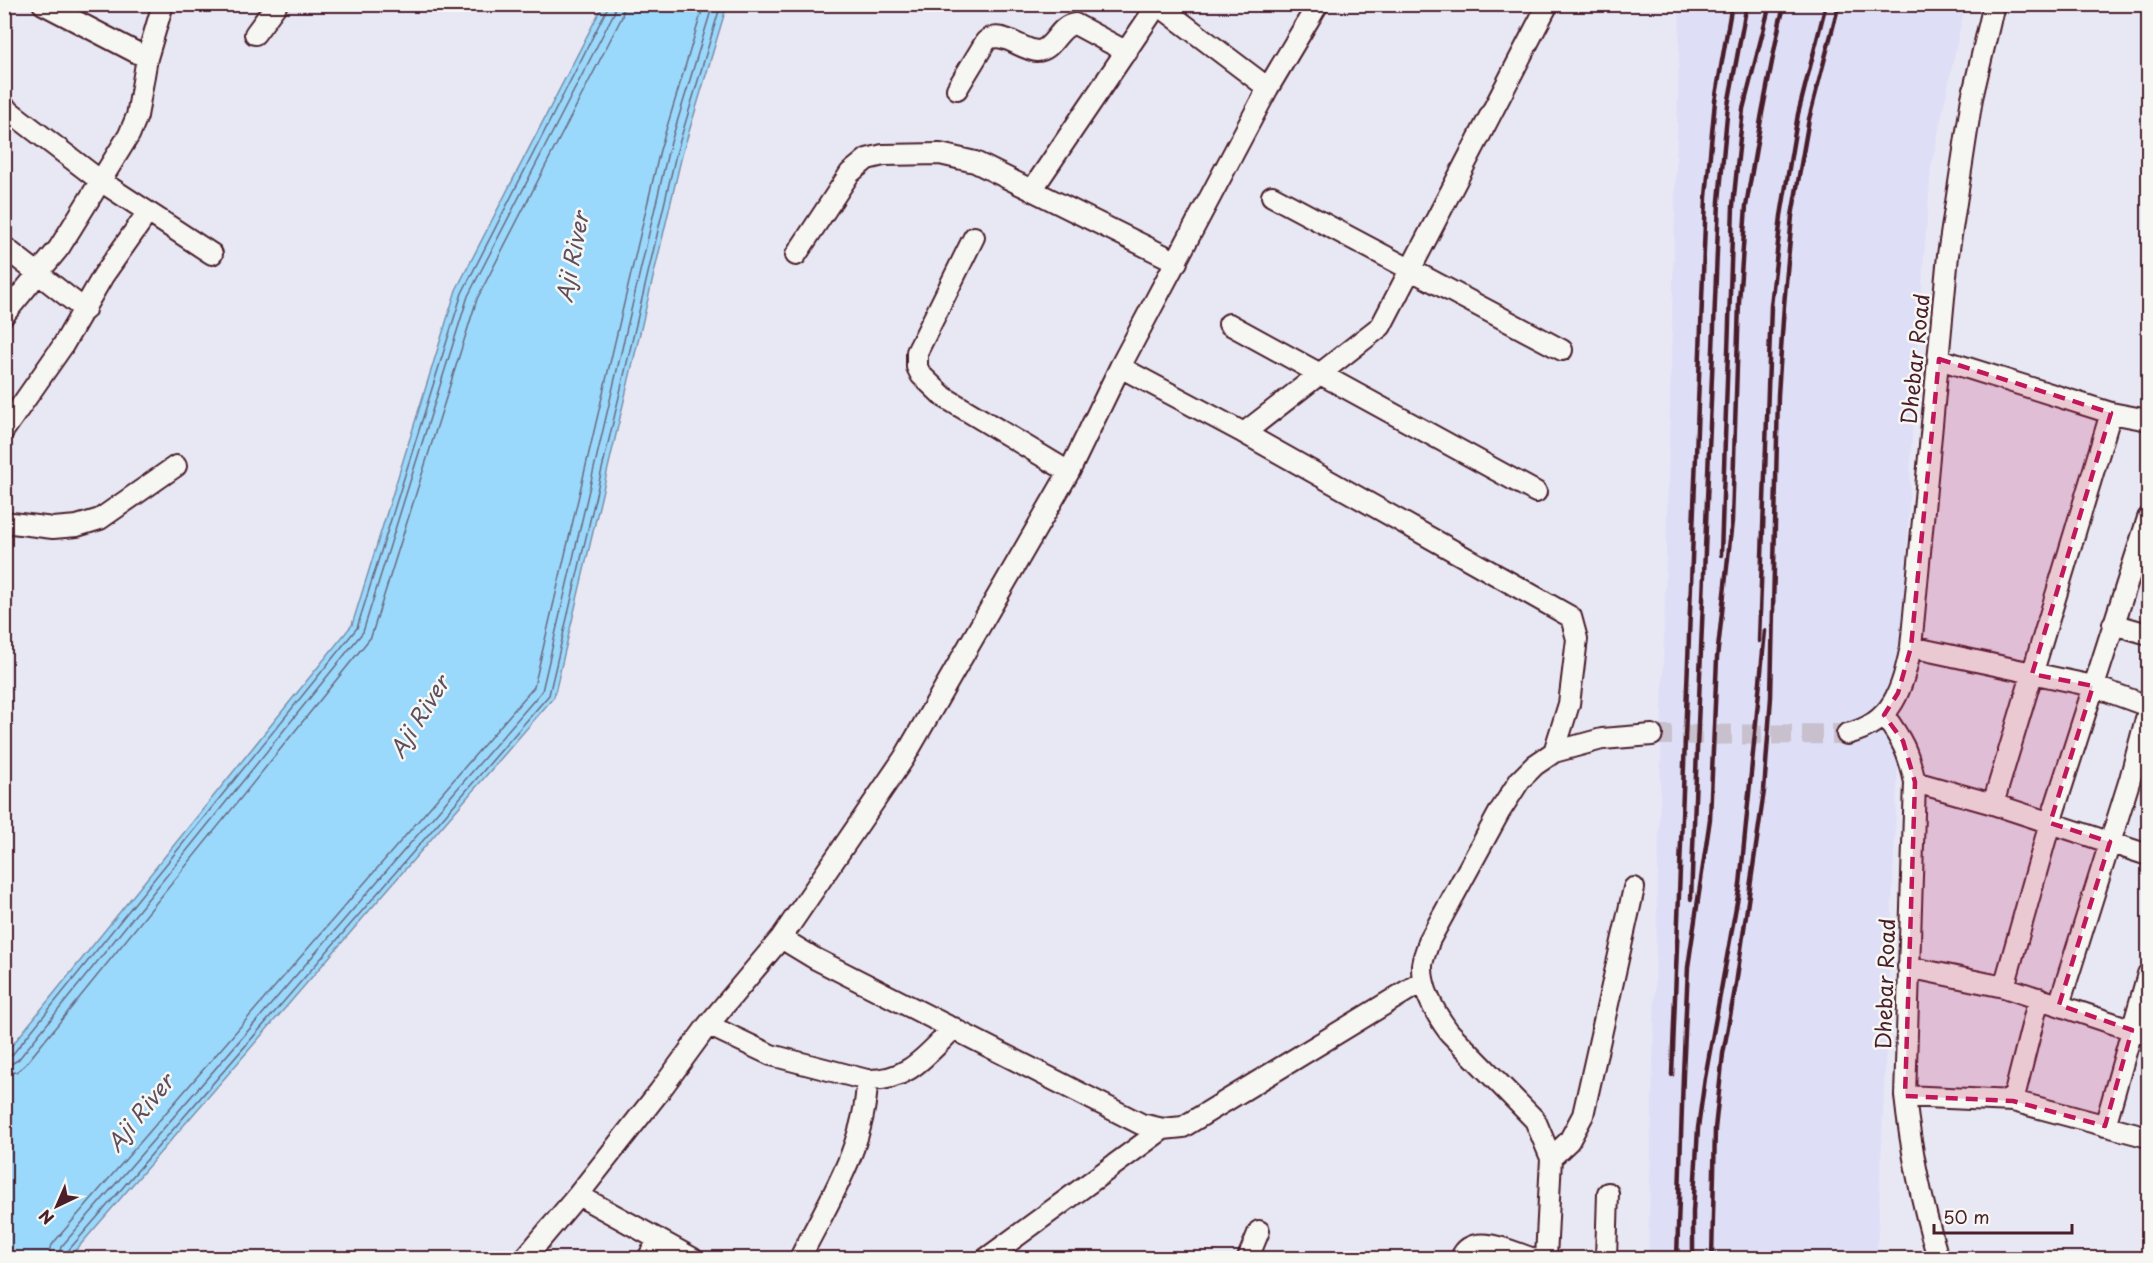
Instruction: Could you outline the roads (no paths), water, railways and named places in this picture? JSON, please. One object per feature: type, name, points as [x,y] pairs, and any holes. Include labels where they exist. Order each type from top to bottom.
[{"type":"street","points":[[43,4],[147,58]]},
{"type":"street","points":[[4,315],[59,248],[129,135],[137,116],[147,58],[164,4]]},
{"type":"street","points":[[525,1258],[578,1196],[708,1025],[781,938],[904,758],[1069,472],[1120,367],[1268,88],[1318,4]]},
{"type":"street","points":[[1244,433],[1381,326],[1548,4]]},
{"type":"street","name":"Dhebar Road","points":[[1847,734],[1869,727],[1884,715],[1905,677],[1911,647],[1948,255],[1970,109],[1994,4]]},
{"type":"street","points":[[1032,190],[1158,5],[1268,88]]},
{"type":"street","points":[[255,34],[272,6]]},
{"type":"street","points":[[957,89],[990,37],[1034,51],[1041,50],[1050,45],[1065,27],[1075,24],[1127,52]]},
{"type":"street","points":[[4,107],[102,182],[212,254]]},
{"type":"street","points":[[796,255],[850,173],[867,159],[883,155],[940,154],[975,162],[1177,262]]},
{"type":"street","points":[[1272,196],[1562,350]]},
{"type":"street","points":[[4,430],[62,347],[103,276],[148,212]]},
{"type":"street","points":[[974,237],[918,352],[917,367],[921,375],[944,397],[1069,472]]},
{"type":"street","points":[[4,247],[85,310]]},
{"type":"street","points":[[1229,324],[1536,492]]},
{"type":"street","points":[[1939,359],[2111,413],[2148,420]]},
{"type":"street","points":[[1120,367],[1244,433],[1571,617],[1577,639],[1569,704],[1554,752]]},
{"type":"street","points":[[1993,804],[2111,413]]},
{"type":"street","points":[[4,522],[53,528],[77,526],[100,519],[176,466]]},
{"type":"street","points":[[2004,987],[2050,823],[2148,518]]},
{"type":"street","points":[[2113,624],[2148,634]]},
{"type":"street","points":[[1911,647],[2093,686],[2148,706]]},
{"type":"street","points":[[2059,1005],[2110,842],[2139,782],[2148,711]]},
{"type":"street","name":"Dhebar Road","points":[[1884,715],[1903,741],[1910,757],[1915,782],[1905,1096],[1917,1182],[1938,1258]]},
{"type":"street","points":[[1546,1258],[1551,1158],[1535,1120],[1449,1032],[1438,1017],[1423,981],[1422,963],[1429,941],[1500,811],[1520,780],[1535,765],[1554,752],[1602,739],[1652,735]]},
{"type":"street","points":[[1915,782],[1993,804],[2148,855]]},
{"type":"street","points":[[1551,1158],[1569,1141],[1583,1115],[1634,888]]},
{"type":"street","points":[[781,938],[814,958],[1141,1124],[1163,1129],[1183,1127],[1423,981]]},
{"type":"street","points":[[1908,967],[2004,987],[2140,1032]]},
{"type":"street","points":[[2105,1126],[2140,1032],[2148,974]]},
{"type":"street","points":[[2013,1101],[2039,998]]},
{"type":"street","points":[[708,1025],[771,1055],[867,1080],[883,1081],[900,1076],[913,1067],[954,1028]]},
{"type":"street","points":[[800,1258],[860,1134],[867,1098],[867,1080]]},
{"type":"street","points":[[1905,1096],[2013,1101],[2148,1137]]},
{"type":"street","points":[[987,1258],[1163,1129]]},
{"type":"street","points":[[1606,1258],[1608,1193]]},
{"type":"street","points":[[578,1196],[692,1258]]},
{"type":"street","points":[[1248,1258],[1259,1231]]},
{"type":"street","points":[[648,1258],[659,1240]]},
{"type":"street","points":[[1461,1258],[1473,1246],[1488,1245],[1531,1258]]},
{"type":"water","name":"Aji River","points":[[603,5],[727,5],[682,155],[554,697],[69,1258],[5,1258],[5,1054],[352,625],[456,290]]},
{"type":"tunnel","points":[[1652,735],[1847,734]]},
{"type":"railway","points":[[1672,1075],[1706,197],[1715,101],[1732,4]]},
{"type":"railway","points":[[1691,899],[1719,201],[1728,105],[1747,4]]},
{"type":"railway","points":[[1721,555],[1733,206],[1743,109],[1770,4]]},
{"type":"railway","points":[[1677,1258],[1688,967],[1710,819],[1717,658],[1732,521],[1739,302],[1746,206],[1762,113],[1785,4]]},
{"type":"railway","points":[[1759,641],[1771,306],[1781,216],[1798,114],[1826,4]]},
{"type":"railway","points":[[1712,1258],[1715,1129],[1723,1054],[1736,984],[1764,791],[1771,697],[1778,395],[1792,216],[1809,119],[1839,4]]},
{"type":"railway","points":[[1693,1258],[1698,1128],[1740,885],[1765,631]]}]
